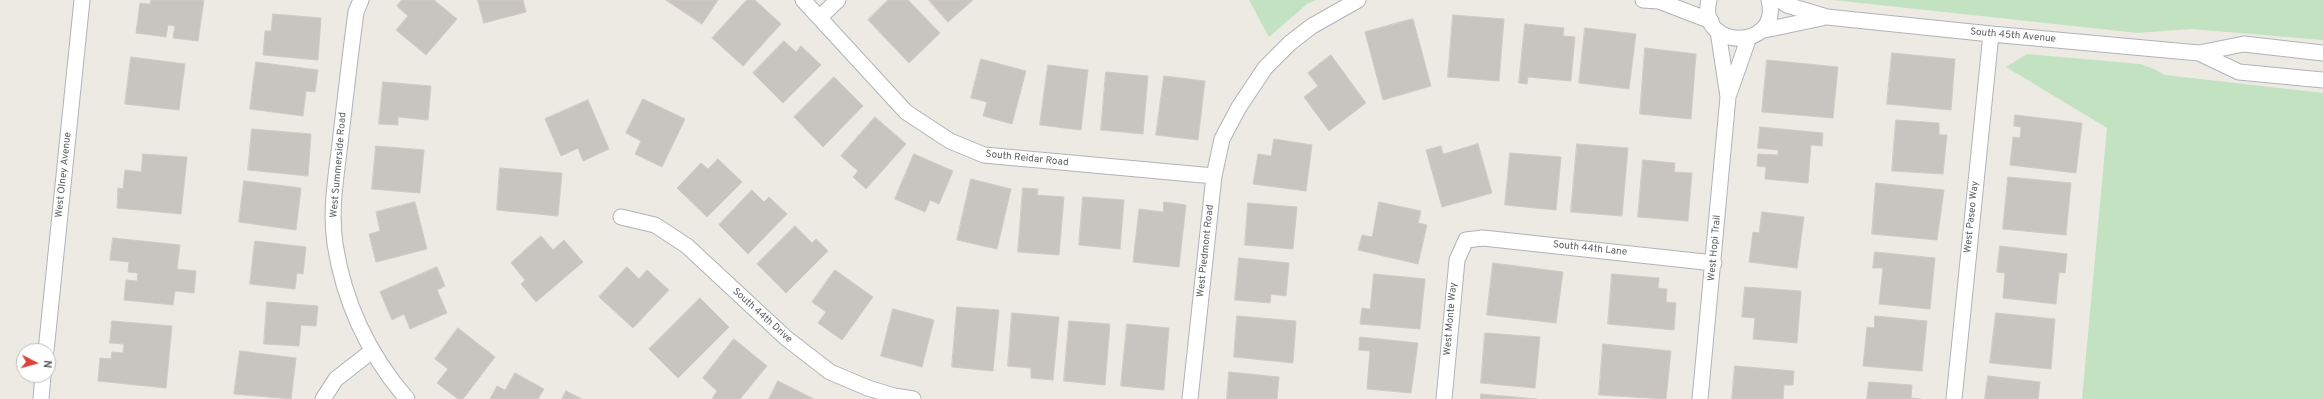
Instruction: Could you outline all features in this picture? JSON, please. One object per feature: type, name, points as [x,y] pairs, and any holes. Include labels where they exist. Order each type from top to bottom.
[{"type":"street","name":"West Olney Avenue","points":[[47,343],[82,0]]},
{"type":"street","name":"West Summerside Road","points":[[361,0],[356,12],[334,194],[335,243],[344,284],[355,315],[372,351],[391,381],[407,399]]},
{"type":"street","name":"South Reidar Road","points":[[803,0],[906,112],[950,140],[984,156],[1214,176]]},
{"type":"street","points":[[820,17],[838,0]]},
{"type":"street","name":"West Piedmont Road","points":[[1190,399],[1214,176],[1222,139],[1239,107],[1265,68],[1290,43],[1312,26],[1358,0]]},
{"type":"street","points":[[1643,0],[1661,1],[1715,26],[1733,39],[1755,34]]},
{"type":"street","name":"West Hopi Trail","points":[[1700,399],[1714,263],[1728,97],[1715,26],[1708,9],[1709,0]]},
{"type":"street","name":"West Hopi Trail","points":[[1728,97],[1755,34],[1769,19],[1770,0]]},
{"type":"street","name":"South 45th Avenue","points":[[1779,0],[1787,5],[1827,18],[1991,34],[2199,53],[2244,44],[2323,53]]},
{"type":"street","name":"South 45th Avenue","points":[[1755,34],[1786,24],[1827,18]]},
{"type":"street","name":"West Paseo Way","points":[[1954,399],[1991,34]]},
{"type":"street","name":"South 45th Avenue","points":[[2199,53],[2239,72],[2323,80]]},
{"type":"street","name":"South 44th Drive","points":[[621,216],[655,225],[686,246],[786,338],[830,372],[868,388],[894,396],[913,399]]},
{"type":"street","name":"South 44th Lane","points":[[1466,240],[1483,238],[1714,263]]},
{"type":"street","name":"West Monte Way","points":[[1444,399],[1457,260],[1466,240]]},
{"type":"street","points":[[323,399],[336,379],[372,351]]},
{"type":"street","points":[[41,399],[42,383]]},
{"type":"green space","points":[[1249,0],[1316,0],[1307,4],[1269,37]]},
{"type":"green space","points":[[1833,0],[2323,0],[2323,40],[2191,29],[2138,33]]},
{"type":"green space","points":[[2027,54],[2140,64],[2165,75],[2323,93],[2323,399],[2082,399],[2107,128],[2006,67]]},
{"type":"building","points":[[151,0],[204,0],[198,41],[173,38],[175,26],[168,25],[166,37],[136,33],[140,3],[150,4]]},
{"type":"building","points":[[402,0],[434,0],[457,19],[426,55],[396,30],[408,16],[397,6]]},
{"type":"building","points":[[478,0],[523,0],[526,12],[484,23]]},
{"type":"building","points":[[666,0],[718,0],[702,24]]},
{"type":"building","points":[[747,0],[755,0],[781,24],[743,66],[712,38]]},
{"type":"building","points":[[888,0],[908,0],[940,33],[909,63],[868,20]]},
{"type":"building","points":[[929,0],[973,0],[948,22]]},
{"type":"building","points":[[273,14],[321,18],[318,60],[263,55],[265,31],[271,31]]},
{"type":"building","points":[[1453,15],[1504,19],[1499,81],[1448,77]]},
{"type":"building","points":[[1413,19],[1431,86],[1383,100],[1365,32]]},
{"type":"building","points":[[1525,24],[1564,28],[1563,36],[1575,37],[1571,81],[1528,77],[1527,84],[1519,83]]},
{"type":"building","points":[[1585,28],[1636,34],[1629,89],[1579,83]]},
{"type":"building","points":[[784,41],[796,52],[801,46],[821,65],[783,103],[753,73]]},
{"type":"building","points":[[1645,48],[1696,54],[1691,119],[1640,114]]},
{"type":"building","points":[[1892,53],[1955,59],[1951,110],[1887,104]]},
{"type":"building","points":[[1331,55],[1366,103],[1329,131],[1304,97],[1318,86],[1308,73]]},
{"type":"building","points":[[131,57],[185,64],[179,110],[125,104]]},
{"type":"building","points":[[981,59],[1026,71],[1012,124],[983,116],[987,102],[971,98]]},
{"type":"building","points":[[1767,60],[1838,67],[1833,118],[1762,112]]},
{"type":"building","points":[[256,62],[318,70],[315,92],[306,91],[303,116],[250,109]]},
{"type":"building","points":[[1048,65],[1088,70],[1081,130],[1040,125]]},
{"type":"building","points":[[1106,72],[1148,76],[1143,134],[1101,130]]},
{"type":"building","points":[[1164,76],[1205,81],[1198,140],[1156,135]]},
{"type":"building","points":[[834,77],[863,106],[823,147],[794,117]]},
{"type":"building","points":[[383,82],[431,86],[428,120],[398,117],[398,125],[379,124]]},
{"type":"building","points":[[643,99],[685,119],[662,167],[635,154],[641,141],[626,133]]},
{"type":"building","points":[[588,100],[609,149],[583,161],[578,148],[561,156],[545,119]]},
{"type":"building","points":[[2015,115],[2082,123],[2076,173],[2010,165],[2013,137],[2020,138],[2021,127],[2014,126]]},
{"type":"building","points":[[875,117],[906,144],[866,189],[853,177],[858,171],[841,156]]},
{"type":"building","points":[[1896,120],[1939,123],[1939,135],[1947,135],[1943,174],[1892,171]]},
{"type":"building","points":[[1760,127],[1823,133],[1822,146],[1811,145],[1808,183],[1765,179],[1766,167],[1757,166],[1758,154],[1778,155],[1778,150],[1758,148]]},
{"type":"building","points":[[252,129],[311,134],[308,176],[248,170]]},
{"type":"building","points":[[1274,139],[1312,145],[1306,191],[1253,184],[1258,154],[1271,156]]},
{"type":"building","points":[[1478,144],[1492,193],[1442,207],[1426,150],[1441,146],[1443,154]]},
{"type":"building","points":[[1577,144],[1628,148],[1622,216],[1571,212]]},
{"type":"building","points":[[376,146],[424,150],[420,193],[372,189]]},
{"type":"building","points":[[1510,153],[1561,157],[1556,210],[1505,205]]},
{"type":"building","points":[[143,154],[187,157],[181,214],[117,208],[118,188],[123,189],[125,170],[141,172]]},
{"type":"building","points":[[914,154],[953,171],[939,204],[930,200],[925,212],[895,199]]},
{"type":"building","points":[[718,159],[742,182],[707,217],[677,188],[701,163],[708,169]]},
{"type":"building","points":[[1643,160],[1675,163],[1674,172],[1692,173],[1688,221],[1638,217]]},
{"type":"building","points":[[500,168],[562,173],[558,216],[497,210]]},
{"type":"building","points":[[2008,177],[2071,183],[2066,235],[2003,229]]},
{"type":"building","points":[[971,179],[1011,189],[997,249],[957,240]]},
{"type":"building","points":[[244,181],[301,188],[296,230],[239,222]]},
{"type":"building","points":[[1876,183],[1944,190],[1937,240],[1872,234]]},
{"type":"building","points":[[1023,188],[1038,189],[1037,195],[1064,197],[1059,255],[1018,252]]},
{"type":"building","points":[[752,190],[764,202],[769,197],[787,214],[748,254],[719,225]]},
{"type":"building","points":[[1083,197],[1124,200],[1120,249],[1079,245]]},
{"type":"building","points":[[415,202],[427,249],[376,262],[369,234],[380,231],[376,212]]},
{"type":"building","points":[[1164,202],[1186,205],[1179,267],[1133,262],[1139,209],[1163,212]]},
{"type":"building","points":[[1379,202],[1421,211],[1418,223],[1427,225],[1418,264],[1358,250],[1362,235],[1372,237]]},
{"type":"building","points":[[1248,203],[1297,207],[1293,249],[1245,245]]},
{"type":"building","points":[[1762,212],[1804,217],[1797,268],[1749,262],[1753,232],[1759,233]]},
{"type":"building","points":[[795,226],[812,243],[816,239],[828,251],[786,293],[757,264]]},
{"type":"building","points":[[541,236],[553,250],[564,240],[583,262],[536,302],[521,284],[525,280],[511,263]]},
{"type":"building","points":[[113,238],[180,245],[177,269],[196,271],[194,293],[175,291],[173,305],[124,300],[126,280],[137,281],[138,273],[128,272],[129,262],[110,260]]},
{"type":"building","points":[[255,241],[306,247],[303,274],[297,273],[295,289],[250,284]]},
{"type":"building","points":[[2000,246],[2067,254],[2065,273],[2059,272],[2056,304],[2003,298],[2005,273],[1997,272]]},
{"type":"building","points":[[1875,252],[1935,258],[1930,309],[1879,304],[1883,268],[1873,268]]},
{"type":"building","points":[[1239,258],[1289,263],[1286,296],[1271,294],[1270,303],[1235,300]]},
{"type":"building","points":[[1493,263],[1563,272],[1556,323],[1487,315]]},
{"type":"building","points":[[437,267],[445,286],[437,290],[447,313],[410,329],[404,314],[392,320],[380,292]]},
{"type":"building","points":[[627,267],[639,279],[647,270],[669,290],[633,328],[599,297]]},
{"type":"building","points":[[835,270],[873,297],[842,340],[818,323],[826,312],[812,302]]},
{"type":"building","points":[[1374,274],[1425,279],[1420,329],[1360,324],[1362,308],[1370,309]]},
{"type":"building","points":[[1612,274],[1659,278],[1658,288],[1667,289],[1666,302],[1676,303],[1674,330],[1608,324]]},
{"type":"building","points":[[1745,287],[1801,291],[1797,343],[1753,339],[1755,318],[1742,317]]},
{"type":"building","points":[[700,298],[729,327],[678,378],[649,349]]},
{"type":"building","points":[[267,302],[318,306],[316,326],[301,325],[299,346],[264,344]]},
{"type":"building","points":[[957,307],[999,310],[993,371],[952,367]]},
{"type":"building","points":[[893,309],[934,320],[922,367],[881,356]]},
{"type":"building","points":[[1012,313],[1059,317],[1053,380],[1031,378],[1031,368],[1008,366]]},
{"type":"building","points":[[1996,313],[2055,319],[2051,369],[1990,363]]},
{"type":"building","points":[[1237,316],[1296,321],[1293,363],[1234,357]]},
{"type":"building","points":[[1875,316],[1927,321],[1922,371],[1863,366],[1867,327],[1874,328]]},
{"type":"building","points":[[112,321],[172,326],[166,388],[98,381],[100,358],[111,359],[112,352],[123,353],[124,344],[110,343]]},
{"type":"building","points":[[1069,321],[1110,324],[1105,385],[1064,381]]},
{"type":"building","points":[[1127,324],[1169,328],[1164,390],[1121,386]]},
{"type":"building","points":[[458,328],[495,357],[463,399],[458,399],[437,383],[448,369],[435,359]]},
{"type":"building","points":[[1485,333],[1540,337],[1535,388],[1481,383]]},
{"type":"building","points":[[1360,337],[1418,343],[1411,393],[1367,389],[1370,351],[1359,350]]},
{"type":"building","points":[[734,339],[767,366],[740,399],[712,399],[717,391],[703,378]]},
{"type":"building","points":[[1603,344],[1671,351],[1666,399],[1599,395]]},
{"type":"building","points":[[240,351],[296,358],[291,399],[234,394]]},
{"type":"building","points":[[1735,366],[1794,371],[1793,385],[1784,385],[1783,399],[1732,399]]},
{"type":"building","points":[[1229,372],[1279,377],[1277,399],[1227,399]]},
{"type":"building","points":[[515,373],[544,389],[538,399],[490,399],[497,386],[505,390]]},
{"type":"building","points":[[1988,376],[2040,382],[2038,399],[1985,399]]},
{"type":"building","points":[[778,381],[814,399],[769,399]]},
{"type":"building","points":[[1869,382],[1912,385],[1911,398],[1921,399],[1867,399]]},
{"type":"building","points":[[566,391],[582,399],[562,399]]},
{"type":"building","points":[[1481,394],[1537,399],[1481,399]]}]
